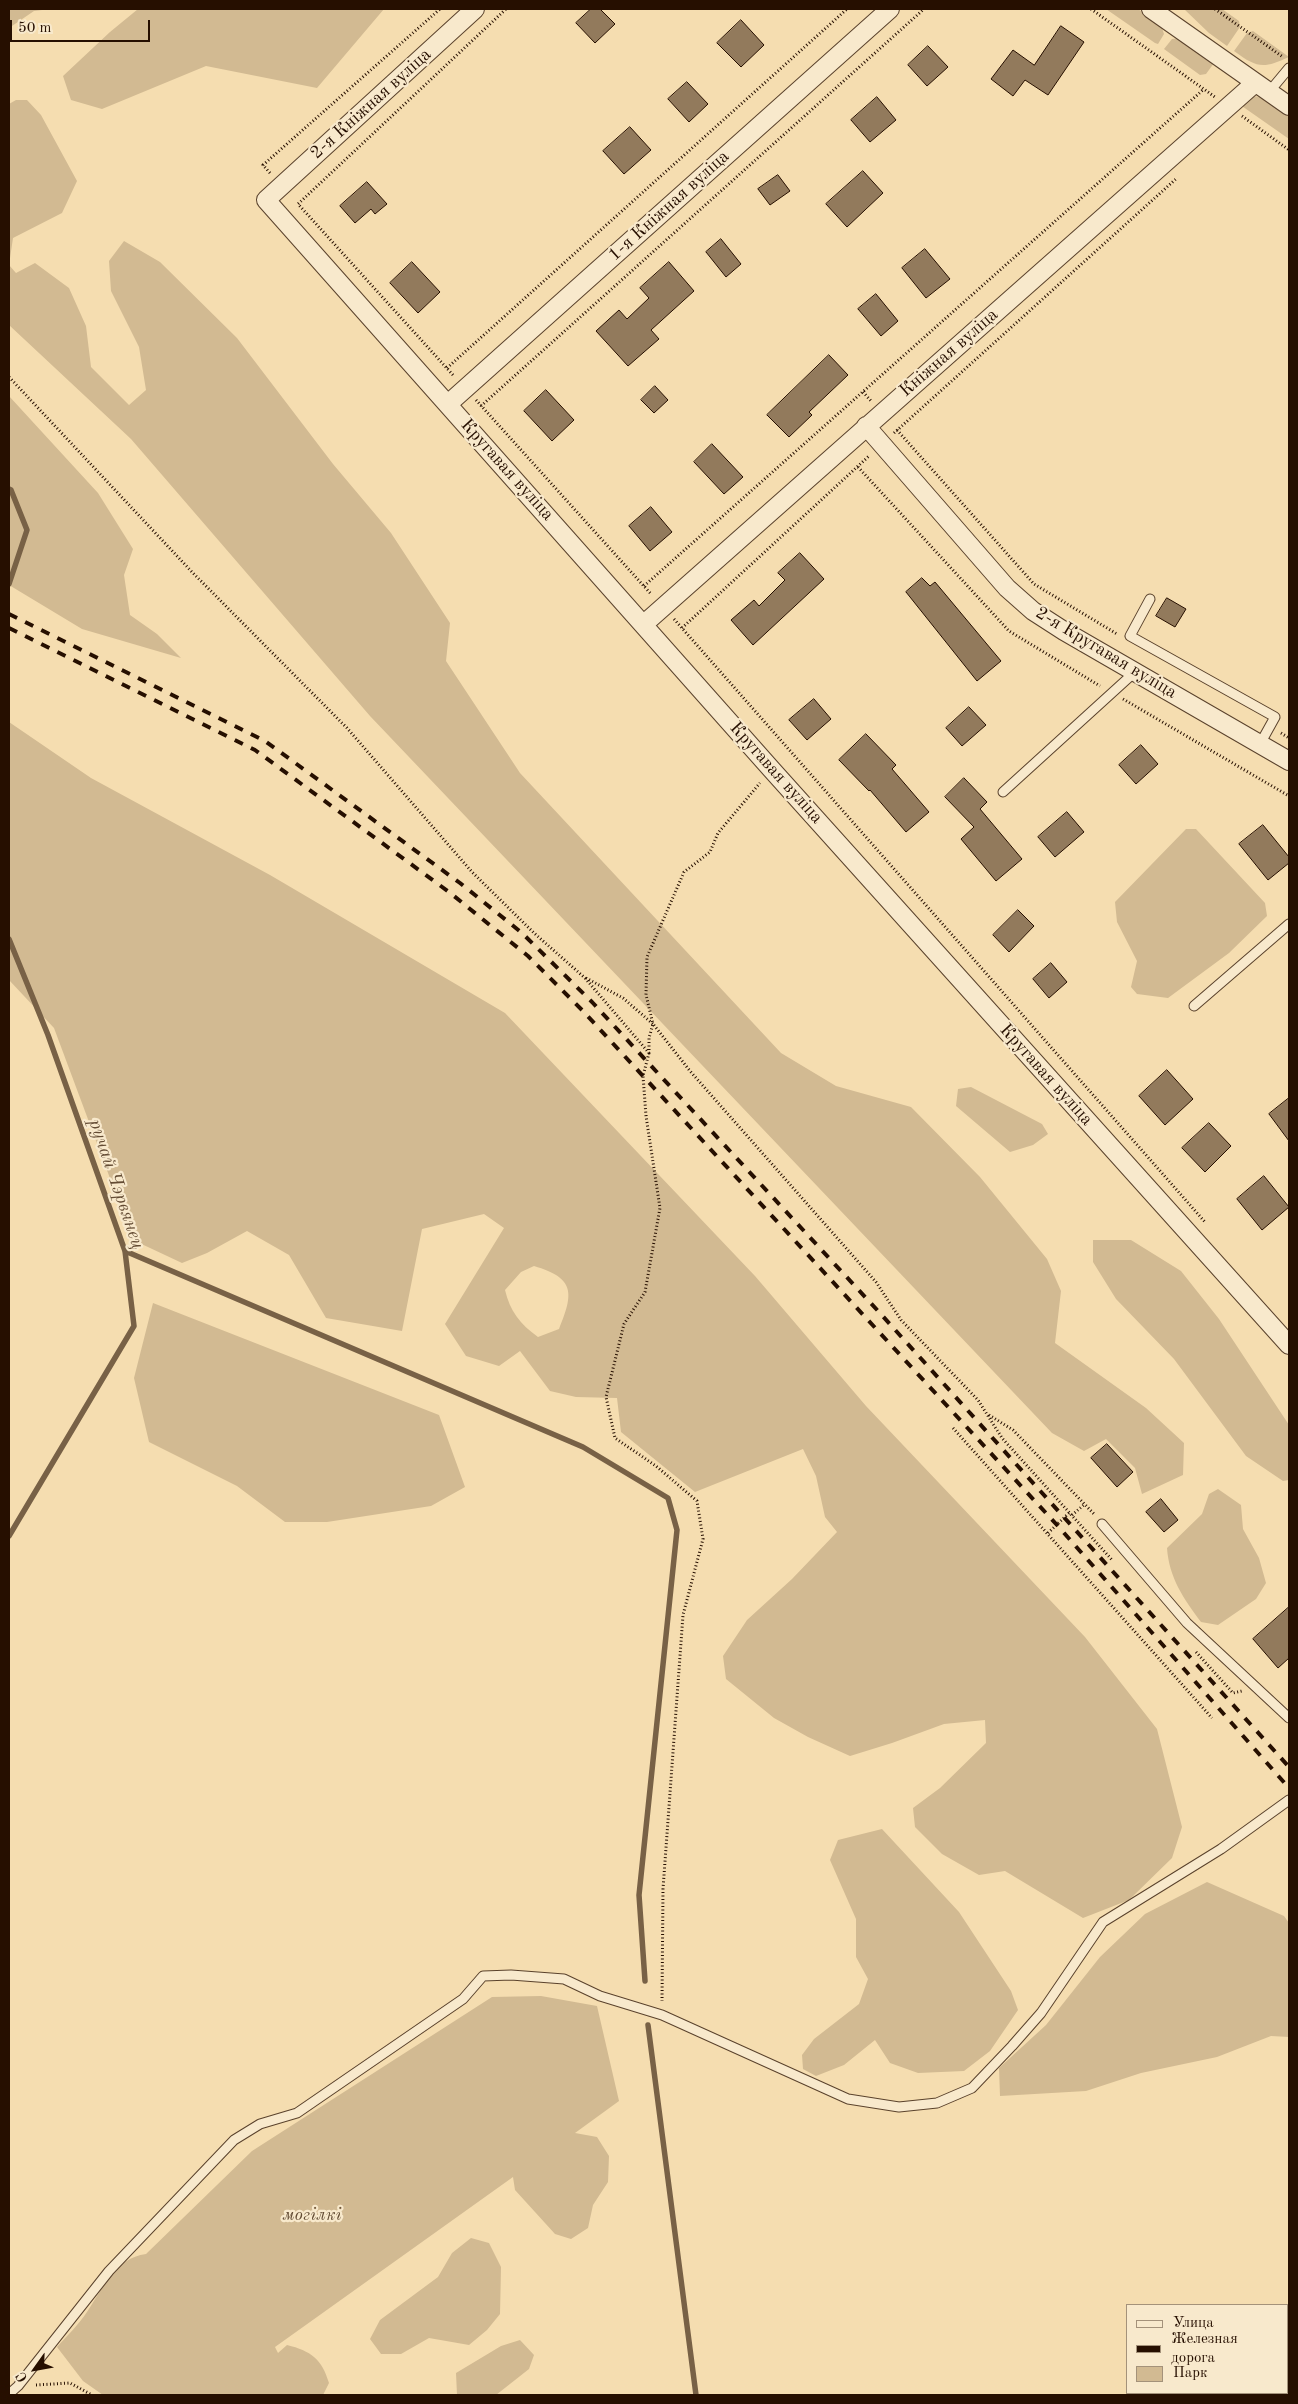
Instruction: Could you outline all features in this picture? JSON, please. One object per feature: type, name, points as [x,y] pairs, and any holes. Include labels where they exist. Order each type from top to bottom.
[{"type":"street","name":"2-я Кніжная вуліца","points":[[266,200],[476,9]]},
{"type":"street","name":"1-я Кніжная вуліца","points":[[448,404],[890,9]]},
{"type":"street","points":[[1151,9],[1289,106]]},
{"type":"street","name":"Кніжная вуліца","points":[[644,624],[1228,106],[1262,87]]},
{"type":"street","name":"Кругавая вуліца","points":[[266,200],[772,770],[1289,1344]]},
{"type":"street","name":"2-я Кругавая вуліца","points":[[866,426],[1007,588],[1033,611],[1064,631],[1289,760]]},
{"type":"lane","points":[[1262,87],[1289,68]]},
{"type":"lane","points":[[1150,599],[1130,636],[1275,716],[1260,744]]},
{"type":"lane","points":[[1003,792],[1136,671]]},
{"type":"lane","points":[[1194,1006],[1289,924]]},
{"type":"lane","points":[[1102,1524],[1187,1622],[1289,1718]]},
{"type":"lane","points":[[9,2394],[18,2386],[109,2271],[234,2140],[260,2124],[297,2113],[463,1999],[483,1976],[511,1974],[564,1979],[600,1996],[662,2014],[848,2099],[899,2108],[937,2103],[972,2088],[1012,2046],[1041,2013],[1103,1922],[1221,1849],[1289,1800]]},
{"type":"path","points":[[263,165],[440,9]]},
{"type":"path","points":[[506,9],[298,204],[682,628],[1209,1226]]},
{"type":"path","points":[[447,368],[847,9]]},
{"type":"path","points":[[481,406],[924,9]]},
{"type":"path","points":[[1091,9],[1289,150]]},
{"type":"path","points":[[1215,9],[1289,61]]},
{"type":"path","points":[[644,586],[1204,89]]},
{"type":"path","points":[[1237,125],[1244,118]]},
{"type":"path","points":[[1118,635],[1034,584],[897,431],[1178,178]]},
{"type":"path","points":[[9,377],[192,572],[347,728],[472,872],[534,933],[584,978],[650,1053]]},
{"type":"path","points":[[682,628],[858,467]]},
{"type":"path","points":[[1270,727],[1289,738]]},
{"type":"path","points":[[662,2014],[663,1889],[683,1615],[703,1539],[697,1501],[656,1466],[615,1438],[606,1397],[624,1324],[646,1292],[660,1208],[646,1116],[644,1076],[650,1053],[649,1038],[654,1024],[646,995],[647,956],[684,872],[710,852],[718,833],[772,770]]},
{"type":"path","points":[[584,978],[622,998],[654,1024],[690,1071],[876,1282],[901,1320],[978,1400],[989,1414],[1002,1438]]},
{"type":"path","points":[[989,1414],[1013,1430],[1102,1524]]},
{"type":"path","points":[[954,1428],[1212,1718]]},
{"type":"path","points":[[1048,1533],[1084,1504]]},
{"type":"path","points":[[18,2386],[70,2382],[92,2395]]},
{"type":"green space","points":[[9,9],[50,9],[34,11],[9,28]]},
{"type":"green space","points":[[138,9],[384,9],[317,88],[206,66],[102,109],[71,100],[63,76],[110,32]]},
{"type":"green space","points":[[1106,9],[1138,9],[1161,25],[1164,34],[1158,44],[1155,43]]},
{"type":"green space","points":[[1184,9],[1222,9],[1239,21],[1240,27],[1227,46],[1209,33]]},
{"type":"green space","points":[[1253,31],[1289,57],[1273,64],[1260,65],[1249,61],[1234,51],[1247,33]]},
{"type":"green space","points":[[1180,38],[1214,63],[1206,74],[1200,75],[1164,49],[1172,39]]},
{"type":"green space","points":[[1254,96],[1264,98],[1289,115],[1289,139],[1239,104]]},
{"type":"green space","points":[[16,100],[27,100],[41,115],[77,181],[62,213],[13,238],[9,265],[9,104]]},
{"type":"green space","points":[[124,241],[160,262],[237,338],[333,464],[391,533],[450,623],[446,661],[520,773],[781,1053],[836,1086],[911,1107],[980,1177],[1047,1259],[1061,1291],[1055,1343],[1146,1408],[1184,1443],[1183,1475],[1142,1494],[1135,1468],[1106,1439],[1084,1451],[1052,1433],[370,716],[131,439],[9,325],[9,265],[16,273],[35,263],[69,288],[86,326],[91,367],[129,405],[146,390],[139,347],[111,291],[109,261]]},
{"type":"green space","points":[[9,396],[98,493],[133,549],[124,575],[130,615],[157,634],[181,658],[82,629],[9,585]]},
{"type":"green space","points":[[9,722],[91,778],[270,875],[505,1013],[755,1276],[866,1406],[1085,1637],[1157,1729],[1182,1827],[1172,1858],[1129,1900],[1083,1918],[1005,1871],[979,1875],[942,1854],[915,1827],[913,1808],[940,1788],[986,1743],[985,1720],[944,1724],[850,1756],[808,1737],[774,1718],[726,1679],[723,1656],[747,1620],[792,1579],[837,1532],[825,1517],[816,1476],[803,1449],[695,1492],[621,1432],[617,1398],[576,1397],[550,1391],[520,1351],[499,1366],[466,1356],[445,1324],[504,1228],[484,1214],[422,1229],[402,1331],[326,1318],[289,1255],[247,1231],[207,1253],[182,1263],[133,1240],[54,1028],[9,980]],"holes":[[[534,1266],[547,1271],[564,1282],[568,1289],[567,1306],[559,1329],[538,1337],[517,1316],[505,1290],[521,1272]]]},
{"type":"green space","points":[[1186,829],[1196,829],[1265,903],[1267,916],[1229,953],[1168,998],[1137,994],[1131,987],[1137,961],[1117,922],[1115,902]]},
{"type":"green space","points":[[971,1087],[1042,1124],[1048,1134],[1033,1145],[1010,1152],[956,1106],[958,1089]]},
{"type":"green space","points":[[1093,1240],[1131,1240],[1181,1271],[1219,1319],[1289,1425],[1289,1480],[1283,1481],[1246,1456],[1174,1359],[1116,1299],[1093,1262]]},
{"type":"green space","points":[[153,1303],[439,1415],[465,1487],[431,1506],[327,1522],[285,1522],[237,1486],[149,1442],[134,1378]]},
{"type":"green space","points":[[1218,1489],[1241,1505],[1243,1529],[1259,1558],[1266,1583],[1256,1599],[1218,1625],[1201,1622],[1189,1605],[1174,1579],[1167,1548],[1202,1514],[1209,1494]]},
{"type":"green space","points":[[882,1829],[959,1912],[1011,1991],[1018,2010],[990,2051],[964,2071],[918,2073],[890,2063],[875,2040],[844,2065],[816,2076],[803,2069],[802,2055],[814,2039],[859,2004],[868,1979],[856,1957],[856,1919],[830,1860],[838,1840]]},
{"type":"green space","points":[[1207,1882],[1284,1916],[1289,1923],[1289,2037],[1271,2036],[1217,2057],[1141,2073],[1086,2091],[1000,2096],[999,2068],[1046,2025],[1100,1957],[1145,1914]]},
{"type":"green space","name":"могілкі","points":[[541,1996],[597,2006],[619,2101],[575,2133],[597,2137],[609,2156],[608,2182],[593,2205],[588,2228],[571,2239],[555,2234],[515,2190],[513,2177],[275,2347],[278,2353],[287,2345],[303,2350],[319,2362],[329,2383],[323,2395],[103,2395],[83,2381],[57,2347],[84,2316],[118,2268],[126,2261],[146,2254],[252,2151],[492,1997]]},
{"type":"green space","points":[[471,2238],[489,2243],[501,2267],[500,2314],[487,2330],[469,2345],[429,2338],[401,2354],[381,2354],[370,2339],[380,2320],[438,2277],[452,2253]]},
{"type":"green space","points":[[520,2340],[534,2355],[529,2369],[496,2395],[457,2395],[456,2373],[501,2346]]},
{"type":"building","points":[[591,9],[600,9],[615,24],[595,43],[576,23]]},
{"type":"building","points":[[741,20],[764,45],[741,67],[717,43]]},
{"type":"building","points":[[1061,26],[1084,42],[1048,95],[1025,80],[1013,96],[991,79],[1013,50],[1034,65]]},
{"type":"building","points":[[928,46],[948,67],[927,86],[908,65]]},
{"type":"building","points":[[687,82],[708,104],[689,122],[668,99]]},
{"type":"building","points":[[877,97],[896,120],[870,142],[851,120]]},
{"type":"building","points":[[630,127],[651,150],[624,174],[603,151]]},
{"type":"building","points":[[863,171],[883,193],[847,227],[826,204]]},
{"type":"building","points":[[778,175],[790,191],[770,205],[758,189]]},
{"type":"building","points":[[367,182],[387,204],[375,214],[371,209],[355,223],[340,206]]},
{"type":"building","points":[[721,239],[741,264],[726,277],[706,252]]},
{"type":"building","points":[[925,249],[950,279],[926,298],[902,268]]},
{"type":"building","points":[[412,262],[440,292],[418,313],[390,283]]},
{"type":"building","points":[[669,262],[694,291],[651,330],[659,339],[628,366],[596,331],[619,310],[627,319],[649,298],[640,288]]},
{"type":"building","points":[[876,294],[898,321],[881,336],[858,309]]},
{"type":"building","points":[[829,355],[848,375],[809,412],[812,415],[789,437],[767,415]]},
{"type":"building","points":[[655,386],[668,400],[654,413],[641,400]]},
{"type":"building","points":[[546,390],[574,420],[552,441],[524,411]]},
{"type":"building","points":[[712,444],[743,477],[724,494],[694,462]]},
{"type":"building","points":[[651,507],[672,532],[650,551],[629,526]]},
{"type":"building","points":[[800,553],[824,579],[753,645],[731,620],[754,600],[759,606],[785,580],[778,573]]},
{"type":"building","points":[[922,578],[930,586],[935,582],[1001,661],[977,681],[906,592]]},
{"type":"building","points":[[1167,598],[1186,609],[1175,627],[1156,616]]},
{"type":"building","points":[[814,699],[831,719],[807,740],[789,720]]},
{"type":"building","points":[[969,707],[986,725],[962,746],[946,728]]},
{"type":"building","points":[[866,734],[896,765],[892,769],[929,812],[906,832],[870,790],[839,760]]},
{"type":"building","points":[[1141,745],[1158,764],[1136,784],[1119,765]]},
{"type":"building","points":[[964,778],[987,802],[980,809],[1022,859],[996,881],[961,839],[974,827],[945,797]]},
{"type":"building","points":[[1067,812],[1084,832],[1055,857],[1038,837]]},
{"type":"building","points":[[1263,825],[1289,857],[1289,863],[1268,880],[1239,844]]},
{"type":"building","points":[[1018,910],[1034,926],[1009,952],[993,935]]},
{"type":"building","points":[[1051,963],[1067,982],[1049,998],[1033,979]]},
{"type":"building","points":[[1167,1070],[1193,1099],[1165,1125],[1139,1096]]},
{"type":"building","points":[[1289,1098],[1289,1141],[1269,1114]]},
{"type":"building","points":[[1209,1123],[1231,1146],[1205,1172],[1182,1148]]},
{"type":"building","points":[[1264,1176],[1289,1207],[1262,1230],[1237,1199]]},
{"type":"building","points":[[1107,1444],[1133,1472],[1117,1487],[1091,1458]]},
{"type":"building","points":[[1161,1499],[1178,1520],[1164,1532],[1146,1512]]},
{"type":"building","points":[[1289,1607],[1289,1658],[1278,1668],[1253,1639]]},
{"type":"waterway","name":"ручай Чэрвянец","points":[[9,489],[27,530],[9,584]]},
{"type":"waterway","name":"ручай Чэрвянец","points":[[9,939],[48,1035],[125,1251],[134,1326],[9,1536]]},
{"type":"waterway","points":[[125,1251],[583,1447],[668,1498],[677,1530],[639,1895],[645,1981]]},
{"type":"waterway","points":[[648,2025],[696,2395]]},
{"type":"railway","points":[[9,614],[265,741],[460,883],[522,933],[592,1002],[879,1312],[1289,1767]]},
{"type":"railway","points":[[9,628],[255,750],[449,892],[528,956],[583,1011],[1057,1525],[1289,1788]]}]
